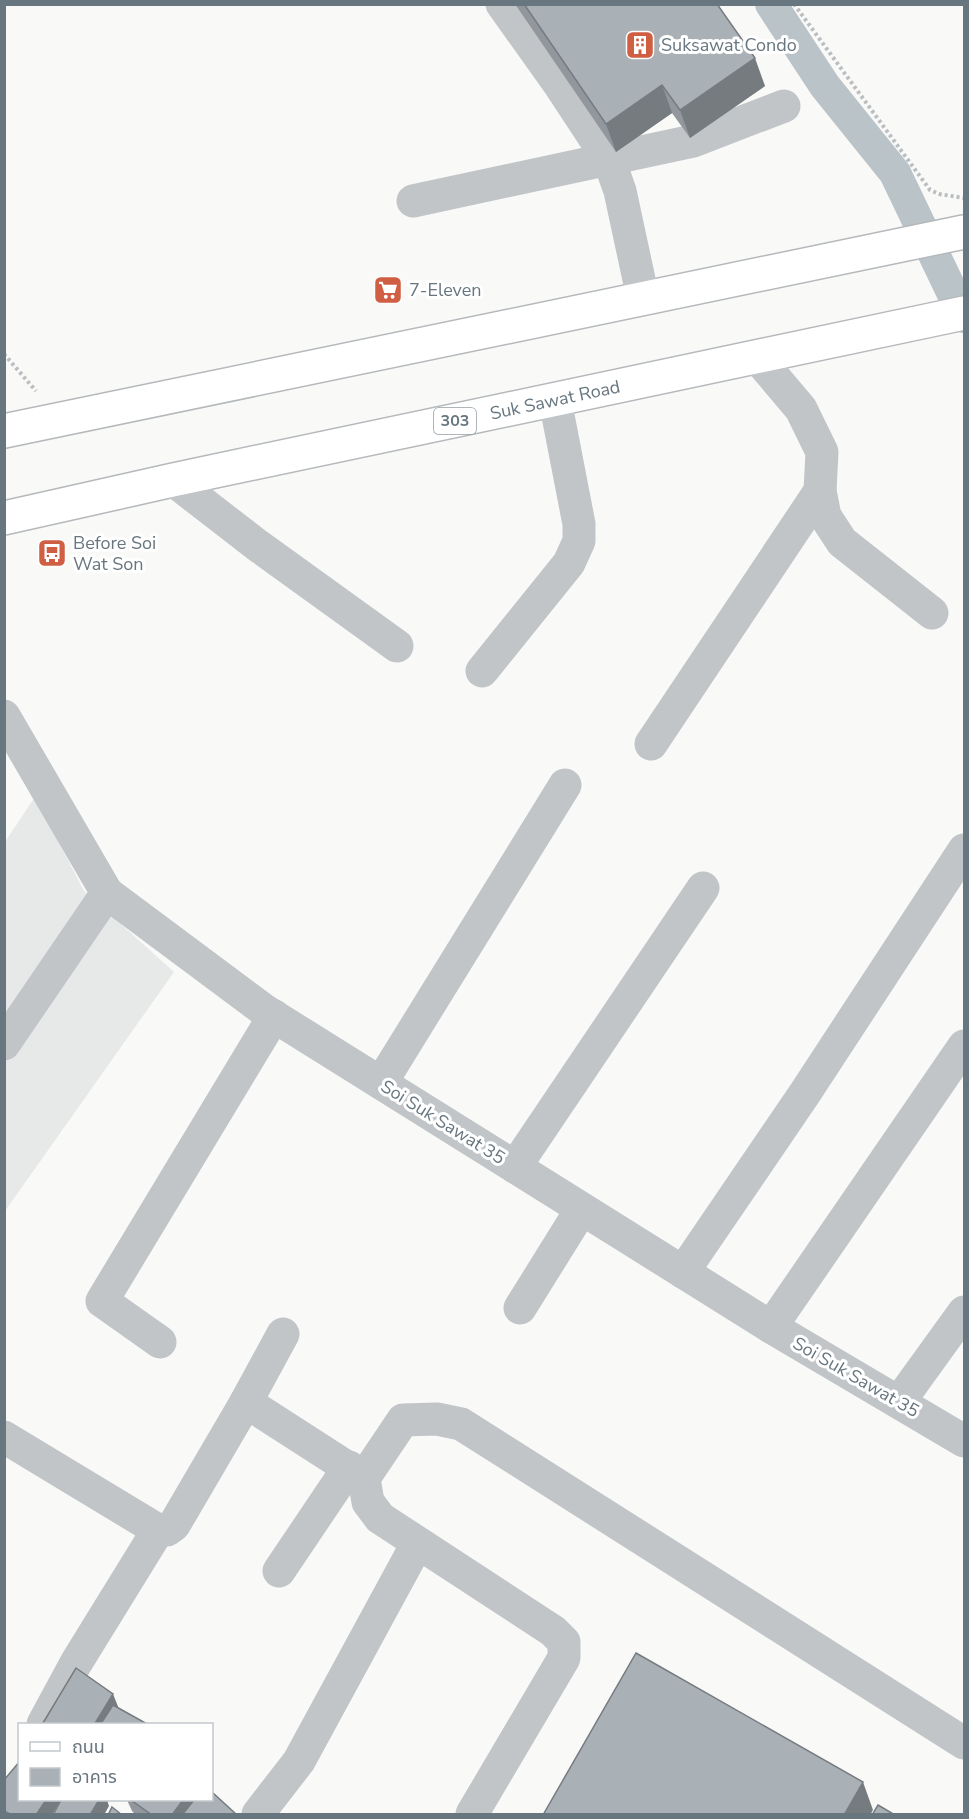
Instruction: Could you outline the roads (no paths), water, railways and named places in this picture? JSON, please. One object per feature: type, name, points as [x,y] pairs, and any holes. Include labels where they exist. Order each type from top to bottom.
[{"type":"main road","points":[[4,431],[643,298],[877,252],[964,232]]},
{"type":"main road","name":"Suk Sawat Road","points":[[4,518],[173,480],[964,313]]},
{"type":"street","points":[[502,4],[609,160],[620,191],[643,298]]},
{"type":"street","points":[[413,201],[693,141],[784,106]]},
{"type":"street","points":[[757,357],[801,409],[822,452],[820,491],[825,516],[842,542],[932,613]]},
{"type":"street","points":[[482,671],[569,563],[579,541],[579,524],[555,400]]},
{"type":"street","points":[[173,480],[257,545],[397,646]]},
{"type":"street","points":[[651,744],[820,491]]},
{"type":"street","name":"Soi Suk Sawat 35","points":[[4,716],[107,893],[274,1016],[581,1210],[771,1327],[964,1441]]},
{"type":"street","points":[[381,1083],[565,785]]},
{"type":"street","points":[[683,1272],[805,1093],[964,850]]},
{"type":"street","points":[[515,1167],[703,888]]},
{"type":"street","points":[[4,1044],[107,893]]},
{"type":"street","points":[[160,1342],[102,1301],[274,1016]]},
{"type":"street","points":[[771,1327],[964,1046]]},
{"type":"street","points":[[520,1308],[581,1210]]},
{"type":"street","points":[[899,1402],[964,1312]]},
{"type":"street","points":[[4,1437],[158,1530],[166,1530],[174,1525],[283,1334]]},
{"type":"street","points":[[246,1402],[356,1472],[368,1502],[380,1518],[553,1631],[564,1642],[564,1658],[472,1815]]},
{"type":"street","points":[[279,1571],[356,1472],[404,1420],[437,1419],[461,1424],[964,1743]]},
{"type":"street","points":[[44,1723],[76,1663],[158,1530]]},
{"type":"street","points":[[258,1815],[299,1761],[417,1544]]},
{"type":"waterway","points":[[771,4],[825,86],[895,173],[964,317]]},
{"type":"place","name":"Suksawat Condo","points":[[640,45]]},
{"type":"place","name":"7-Eleven","points":[[388,290]]},
{"type":"place","name":"Before Soi Wat Son","points":[[52,553]]}]
